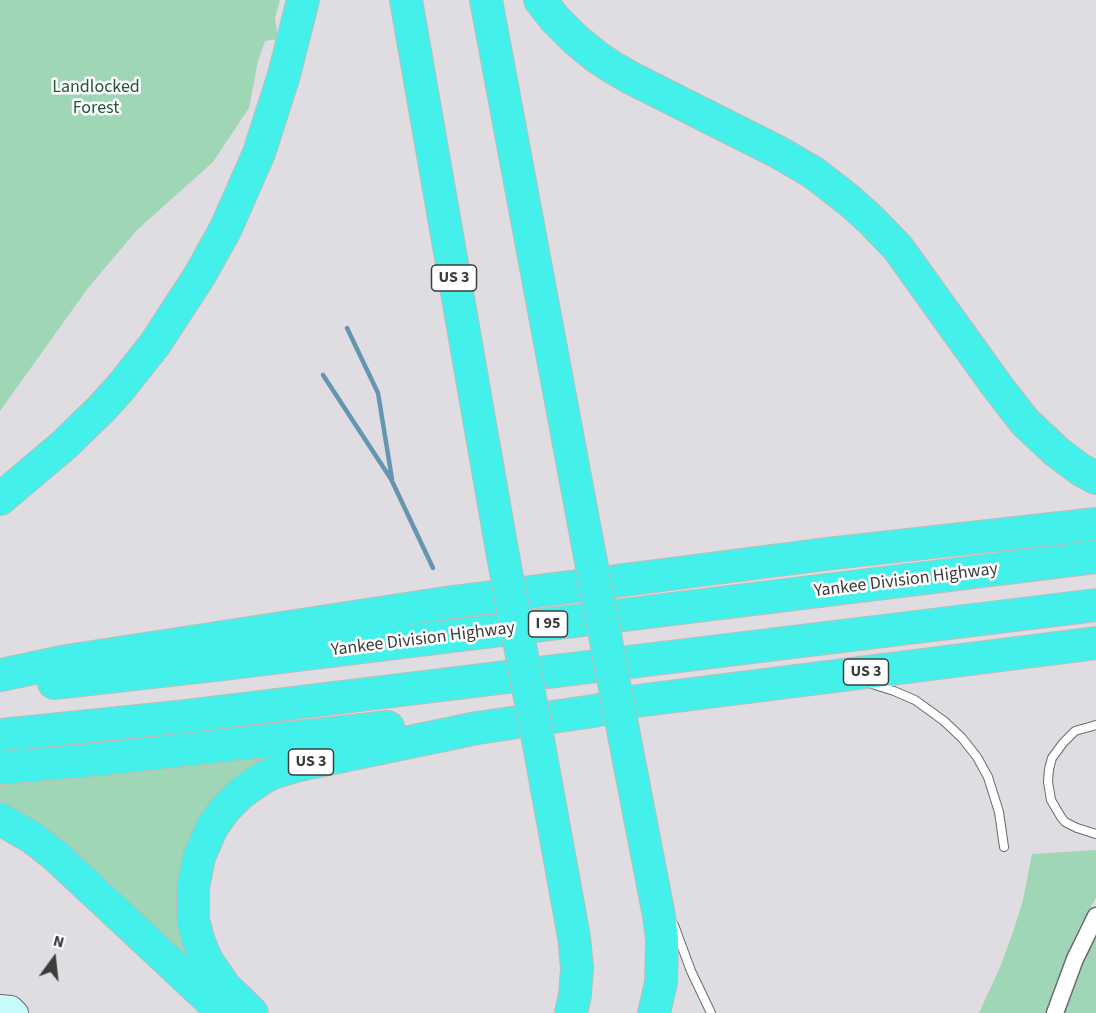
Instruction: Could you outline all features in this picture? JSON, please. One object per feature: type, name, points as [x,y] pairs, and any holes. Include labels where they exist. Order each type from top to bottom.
[{"type":"highway","points":[[0,499],[64,445],[114,394],[155,344],[200,275],[230,219],[259,153],[284,75],[303,0]]},
{"type":"highway","name":"US 3","points":[[405,0],[503,556],[574,937],[577,968],[572,1013]]},
{"type":"highway","points":[[486,0],[659,916],[662,940],[661,983],[654,1013]]},
{"type":"highway","points":[[540,0],[575,39],[612,67],[778,152],[814,173],[850,201],[898,248],[1025,422],[1057,453],[1096,478]]},
{"type":"highway","points":[[0,675],[67,661],[445,603],[826,554],[1096,524]]},
{"type":"highway","name":"Yankee Division Highway","points":[[0,688],[211,666],[1096,557]]},
{"type":"highway","points":[[0,735],[244,709],[1096,605]]},
{"type":"highway","name":"US 3","points":[[252,1013],[225,987],[211,968],[198,939],[192,909],[194,878],[202,847],[218,818],[240,794],[272,773],[299,765],[477,728],[594,711],[637,701],[1096,643]]},
{"type":"highway","points":[[0,768],[173,752],[594,702],[637,701]]},
{"type":"highway","points":[[0,819],[33,838],[61,860],[224,1013]]},
{"type":"street","points":[[1055,1013],[1075,959],[1096,916]]},
{"type":"lane","points":[[818,679],[858,681],[894,691],[925,706],[954,729],[977,757],[988,777],[999,812],[1004,847]]},
{"type":"lane","points":[[1096,725],[1075,731],[1063,742],[1052,759],[1048,782],[1051,800],[1065,822],[1096,834]]},
{"type":"lane","points":[[644,835],[666,902]]},
{"type":"lane","points":[[670,914],[691,971],[711,1013]]},
{"type":"green space","name":"Landlocked Forest","points":[[0,0],[280,0],[275,18],[278,39],[265,41],[258,61],[249,108],[213,162],[137,230],[88,288],[0,411]]},
{"type":"green space","points":[[332,745],[214,809],[203,972],[0,806],[0,780]]},
{"type":"green space","points":[[1096,850],[1096,898],[1070,947],[1045,1013],[979,1013],[1001,965],[1014,929],[1023,900],[1032,854]]},
{"type":"green space","points":[[1096,935],[1096,1013],[1065,1013],[1088,951]]},
{"type":"waterway","points":[[347,328],[378,393],[392,479]]},
{"type":"waterway","points":[[323,375],[391,479],[433,568]]}]
